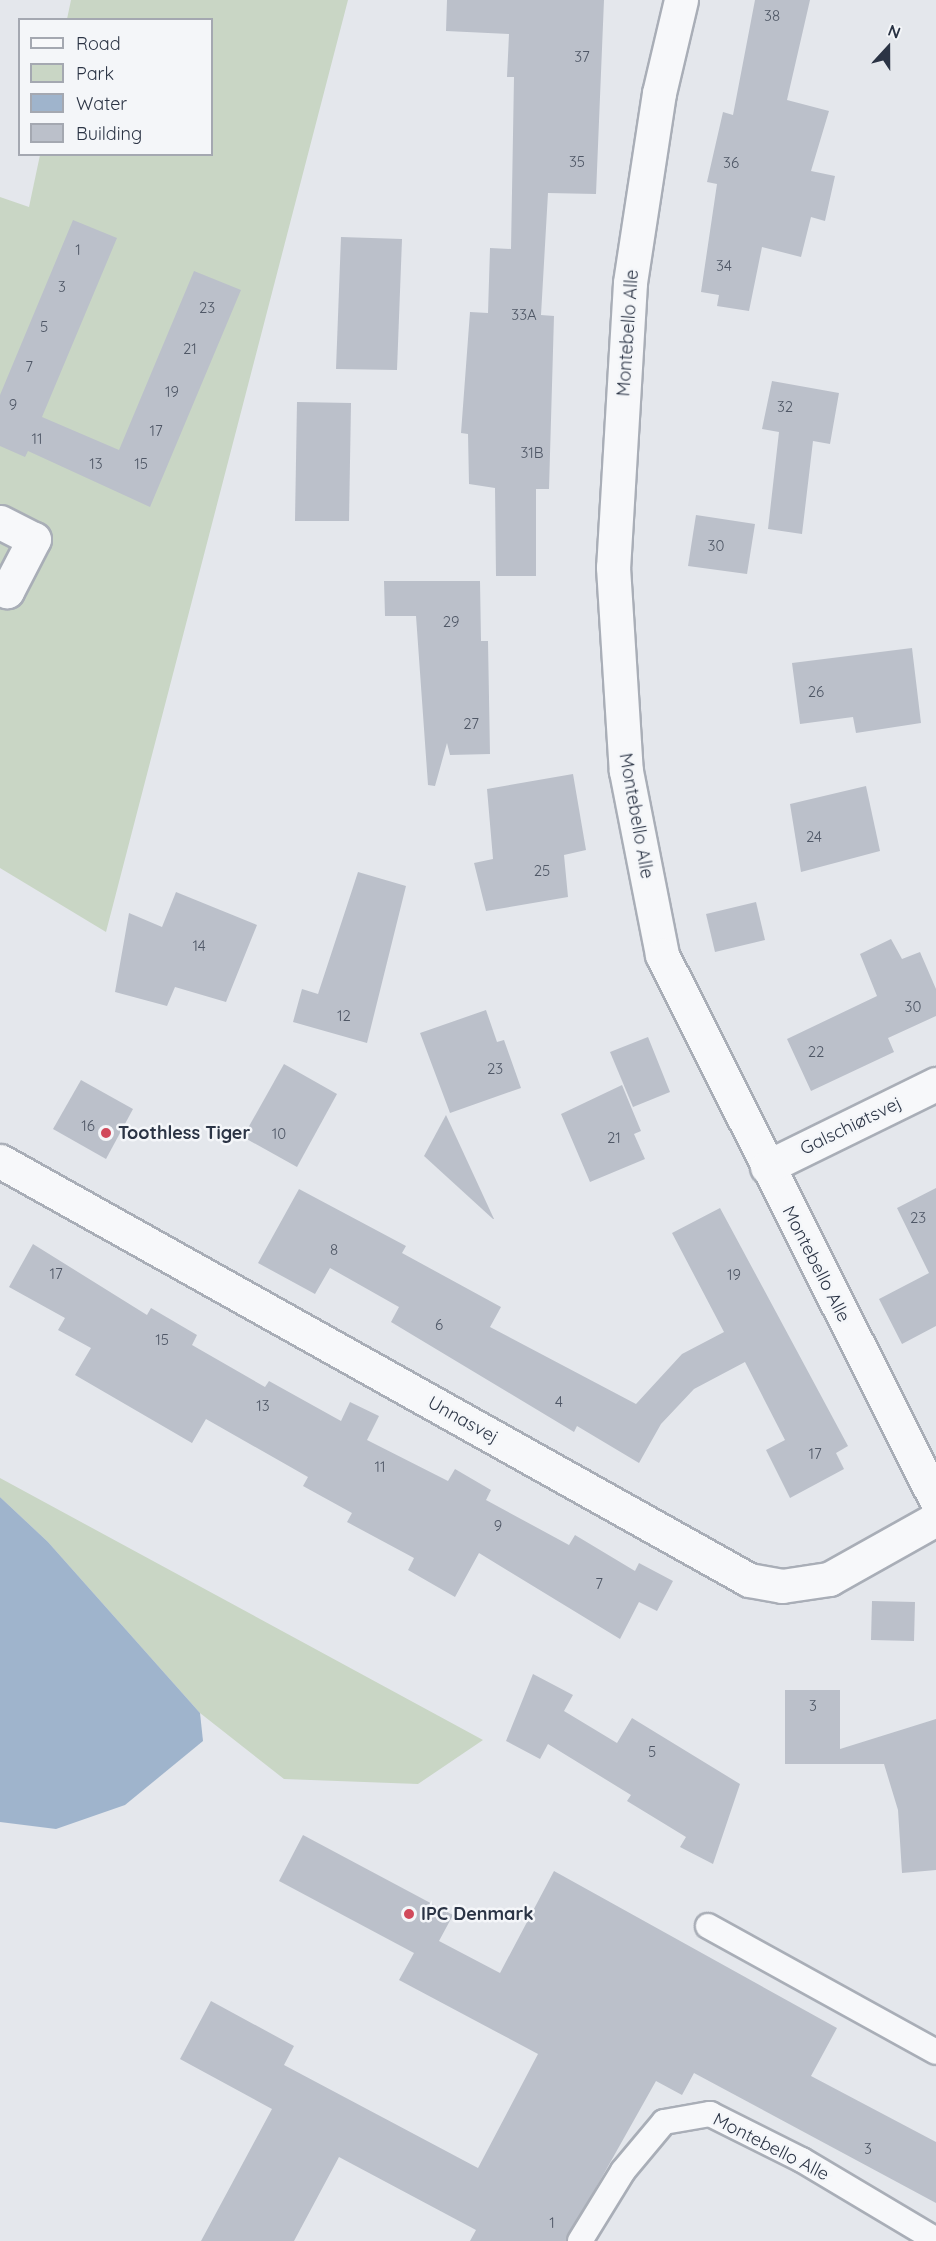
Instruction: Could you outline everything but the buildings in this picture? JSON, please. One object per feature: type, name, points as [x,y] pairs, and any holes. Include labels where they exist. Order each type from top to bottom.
[{"type":"street","name":"Montebello Alle","points":[[681,0],[659,93],[630,283],[613,567],[626,771],[662,955],[936,1500]]},
{"type":"street","points":[[0,522],[34,539],[7,591],[0,587]]},
{"type":"street","name":"Galschiøtsvej","points":[[767,1167],[936,1084]]},
{"type":"street","name":"Unnasvej","points":[[0,1161],[749,1580],[782,1586],[829,1579],[936,1519]]},
{"type":"lane","points":[[708,1926],[936,2052]]},
{"type":"lane","name":"Montebello Alle","points":[[580,2241],[623,2171],[663,2122],[710,2114],[802,2160],[936,2240]]},
{"type":"green space","points":[[71,0],[348,0],[106,932],[0,868],[0,197],[29,207],[40,156],[213,156],[213,18],[67,18]]},
{"type":"green space","points":[[0,1478],[483,1740],[418,1784],[284,1779],[200,1713],[48,1542],[0,1497]]},
{"type":"water","points":[[0,1497],[48,1542],[200,1713],[203,1741],[125,1805],[56,1829],[0,1822]]},
{"type":"place","name":"Toothless Tiger","points":[[106,1133]]},
{"type":"place","name":"IPC Denmark","points":[[409,1914]]}]
